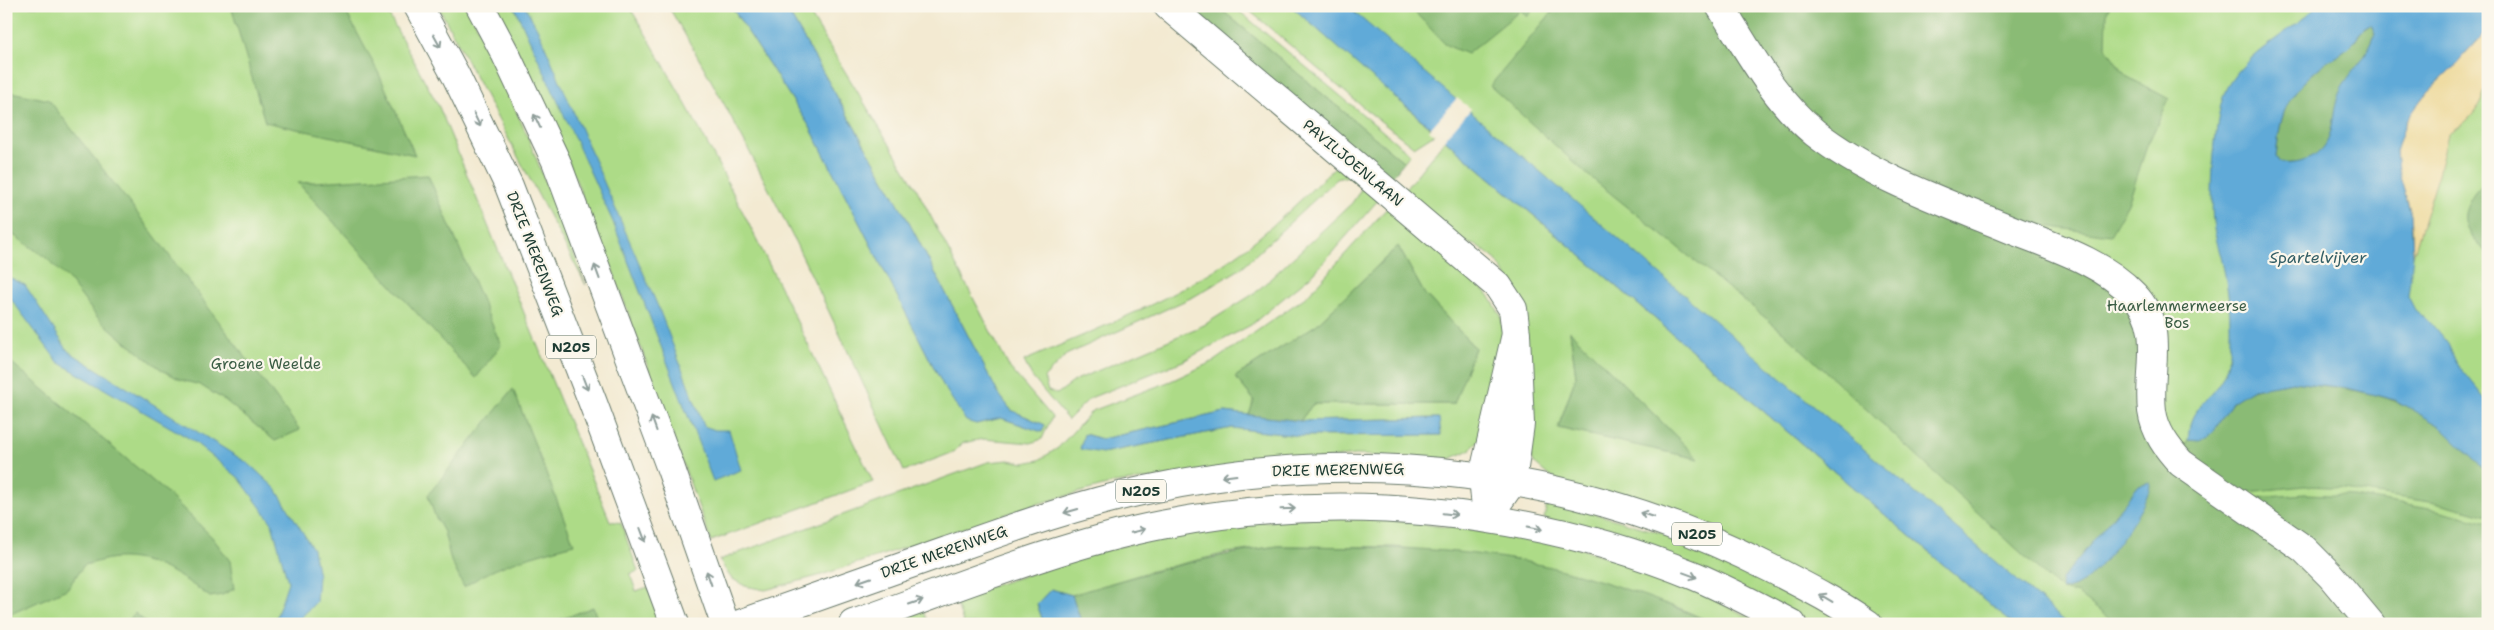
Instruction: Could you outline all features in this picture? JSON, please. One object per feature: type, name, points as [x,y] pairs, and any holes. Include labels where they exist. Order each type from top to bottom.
[{"type":"main road","name":"DRIE MERENWEG","points":[[418,6],[456,76],[509,186],[593,403],[674,624]]},
{"type":"main road","points":[[480,6],[506,55],[556,161],[668,460],[725,624]]},
{"type":"main road","name":"PAVILJOENLAAN","points":[[1168,6],[1498,286],[1512,309],[1516,334],[1520,424],[1512,482],[1487,518]]},
{"type":"main road","points":[[1720,6],[1777,94],[1814,132],[1857,161],[1902,183],[2052,245],[2094,266],[2117,279],[2135,296],[2153,327],[2152,412],[2159,435],[2169,450],[2181,463],[2304,549],[2332,576],[2370,624]]},
{"type":"main road","name":"PAVILJOENLAAN","points":[[1487,518],[1483,477],[1516,334]]},
{"type":"main road","name":"DRIE MERENWEG","points":[[740,624],[1032,522],[1168,485],[1278,470],[1322,467],[1398,468],[1483,477],[1566,492],[1677,525],[1724,545],[1812,590],[1868,624]]},
{"type":"main road","name":"N205","points":[[853,624],[1033,561],[1133,532],[1191,520],[1254,511],[1342,507],[1398,509],[1487,518],[1564,534],[1622,550],[1714,585],[1792,624]]},
{"type":"green space","name":"Groene Weelde","points":[[6,6],[384,6],[439,107],[610,521],[621,523],[638,571],[630,574],[636,591],[648,587],[661,624],[6,624]]},
{"type":"green space","points":[[231,6],[343,6],[379,74],[415,155],[265,122]]},
{"type":"green space","points":[[438,6],[468,6],[527,135],[586,285]]},
{"type":"green space","points":[[495,6],[629,6],[696,122],[727,181],[787,301],[873,482],[711,541],[613,271],[548,112]]},
{"type":"green space","points":[[668,6],[731,6],[810,127],[943,385],[976,424],[1001,418],[1042,432],[1045,425],[1011,410],[998,393],[906,217],[785,6],[805,6],[915,186],[1009,367],[1052,417],[1042,439],[1031,443],[983,439],[963,443],[954,452],[904,471],[821,294],[763,177],[701,62]]},
{"type":"green space","points":[[1184,6],[1217,6],[1404,162],[1390,179]]},
{"type":"green space","points":[[1217,6],[1233,6],[1410,154],[1404,162]]},
{"type":"green space","points":[[1244,6],[1291,6],[1436,133],[1414,147],[1365,109]]},
{"type":"green space","name":"Haarlemmermeerse Bos","points":[[1334,6],[2488,6],[2488,624],[2058,624]]},
{"type":"green space","points":[[1409,6],[1536,6],[1527,17],[1521,10],[1467,54],[1446,45]]},
{"type":"green space","points":[[1557,6],[1712,6],[1810,136],[2090,271],[2139,312],[2146,413],[2272,531],[2364,624],[2116,624],[2078,594],[2061,590],[1783,332],[1589,176],[1490,86]],"holes":[[[2150,483],[2104,530],[2139,485]]]},
{"type":"green space","points":[[1727,6],[2110,6],[2107,12],[2106,48],[2126,76],[2169,99],[2147,146],[2128,204],[2110,235],[2015,222],[1958,200],[1820,129]]},
{"type":"green space","points":[[2371,25],[2375,33],[2362,63],[2336,110],[2329,138],[2324,148],[2320,153],[2306,161],[2280,163],[2276,157],[2280,126],[2283,114],[2294,94],[2312,74],[2325,63],[2345,51],[2361,32]]},
{"type":"green space","points":[[6,91],[49,100],[151,231],[300,430],[275,441],[226,401],[200,385],[181,380],[162,370],[97,317],[69,280],[45,257],[12,234],[6,234]]},
{"type":"green space","points":[[1445,140],[2013,624],[1881,624],[1549,476],[1535,464],[1526,446],[1521,298],[1496,260],[1478,246],[1464,242],[1403,192]],"holes":[[[1570,332],[1698,458],[1558,428],[1576,376]]]},
{"type":"green space","points":[[1339,163],[1380,198],[1314,273],[1251,325],[1183,361],[1090,398],[1068,420],[1032,377],[1024,361],[1127,316],[1202,278],[1255,240]],"holes":[[[1348,176],[1362,188],[1352,203],[1255,293],[1204,325],[1076,380],[1057,394],[1048,391],[1044,378],[1066,355],[1195,296],[1240,269],[1337,179]]]},
{"type":"green space","points":[[428,175],[501,345],[476,378],[298,183]]},
{"type":"green space","points":[[2488,175],[2488,253],[2469,233],[2465,219],[2469,203]]},
{"type":"green space","points":[[1389,206],[1489,295],[1501,316],[1505,347],[1482,436],[1470,450],[1450,459],[1356,455],[1114,483],[1037,504],[818,576],[765,590],[745,586],[731,578],[719,560],[988,462],[1009,460],[1024,463],[1039,460],[1058,448],[1092,411],[1171,381],[1214,361],[1307,296]],"holes":[[[1398,246],[1424,293],[1475,348],[1453,404],[1313,404],[1300,421],[1438,418],[1441,435],[1299,436],[1232,428],[1102,453],[1085,434],[1102,439],[1225,412],[1249,415],[1254,400],[1235,377],[1316,325]]]},
{"type":"green space","points":[[1398,246],[1424,293],[1475,348],[1454,404],[1313,404],[1300,421],[1249,415],[1254,400],[1235,377],[1316,325]]},
{"type":"green space","points":[[1570,331],[1699,459],[1558,428],[1576,376]]},
{"type":"green space","points":[[6,358],[166,492],[212,537],[230,561],[234,589],[222,595],[210,597],[177,575],[154,564],[129,558],[115,558],[84,565],[67,589],[6,616]]},
{"type":"green space","points":[[2293,382],[2371,394],[2408,406],[2425,416],[2447,432],[2488,473],[2488,516],[2443,504],[2331,487],[2304,486],[2238,493],[2178,452],[2188,440],[2205,437],[2211,433],[2238,397],[2252,390]]},
{"type":"green space","points":[[513,389],[574,544],[503,566],[464,587],[451,561],[444,532],[435,516],[428,495]]},
{"type":"green space","points":[[2305,494],[2354,496],[2441,511],[2488,523],[2488,624],[2380,624],[2246,499]]},
{"type":"green space","points":[[1548,500],[1682,539],[1785,586],[1847,624],[1813,624],[1798,614],[1544,518]]},
{"type":"green space","points":[[1350,515],[1557,541],[1666,576],[1763,624],[1715,624],[1679,608],[1517,560],[1395,547],[1278,546],[1227,553],[1152,571],[1072,595],[1051,589],[1037,604],[1044,624],[964,624],[954,598],[1109,549],[1206,526]]},
{"type":"green space","points":[[1278,546],[1428,550],[1487,555],[1516,560],[1566,571],[1617,586],[1715,624],[1082,624],[1072,595],[1174,566]]},
{"type":"green space","points":[[593,607],[599,624],[549,624]]},
{"type":"green space","points":[[923,610],[929,624],[886,624]]},
{"type":"green space","points":[[135,613],[148,624],[124,624]]},
{"type":"sand","points":[[2488,29],[2488,61],[2485,89],[2474,113],[2463,124],[2448,134],[2437,179],[2413,256],[2411,215],[2396,160],[2400,134],[2408,117],[2420,101]]},
{"type":"water","points":[[514,6],[525,6],[538,30],[659,309],[704,426],[715,430],[729,430],[741,470],[713,481],[613,222]]},
{"type":"water","points":[[731,6],[785,6],[906,217],[998,393],[1011,410],[1045,425],[1042,432],[1001,418],[976,424],[966,421],[943,385],[810,127]]},
{"type":"water","points":[[1291,6],[1347,6],[2068,624],[2013,624],[1368,74]]},
{"type":"water","name":"Spartelvijver","points":[[2317,6],[2488,6],[2488,29],[2453,68],[2423,97],[2406,120],[2396,152],[2398,170],[2411,214],[2413,256],[2408,296],[2415,310],[2429,321],[2448,344],[2456,362],[2488,402],[2488,473],[2440,426],[2395,400],[2347,388],[2293,382],[2253,389],[2232,402],[2214,431],[2200,441],[2188,440],[2190,423],[2195,413],[2216,388],[2225,372],[2228,361],[2230,315],[2228,292],[2214,228],[2212,209],[2216,133],[2223,99],[2227,87],[2235,75],[2257,53]],"holes":[[[2371,25],[2375,33],[2365,54],[2343,85],[2339,94],[2327,143],[2321,151],[2308,159],[2297,163],[2280,163],[2276,157],[2280,126],[2283,114],[2294,94],[2312,74],[2348,48],[2364,29]]]},
{"type":"water","points":[[6,276],[25,285],[68,351],[249,464],[276,489],[313,549],[318,576],[316,602],[295,624],[274,624],[288,582],[272,523],[239,478],[192,440],[58,362],[11,299],[6,297]]},
{"type":"water","points":[[1225,412],[1300,421],[1439,418],[1441,435],[1299,436],[1232,428],[1102,453],[1080,449],[1084,434],[1102,439]]},
{"type":"water","points":[[2150,482],[2149,492],[2143,504],[2115,548],[2087,579],[2075,586],[2061,590],[2062,579],[2139,485]]},
{"type":"water","points":[[1051,589],[1072,595],[1082,624],[1044,624],[1037,604]]},
{"type":"pier","points":[[1457,98],[1471,109],[1443,141],[1429,130]]}]
